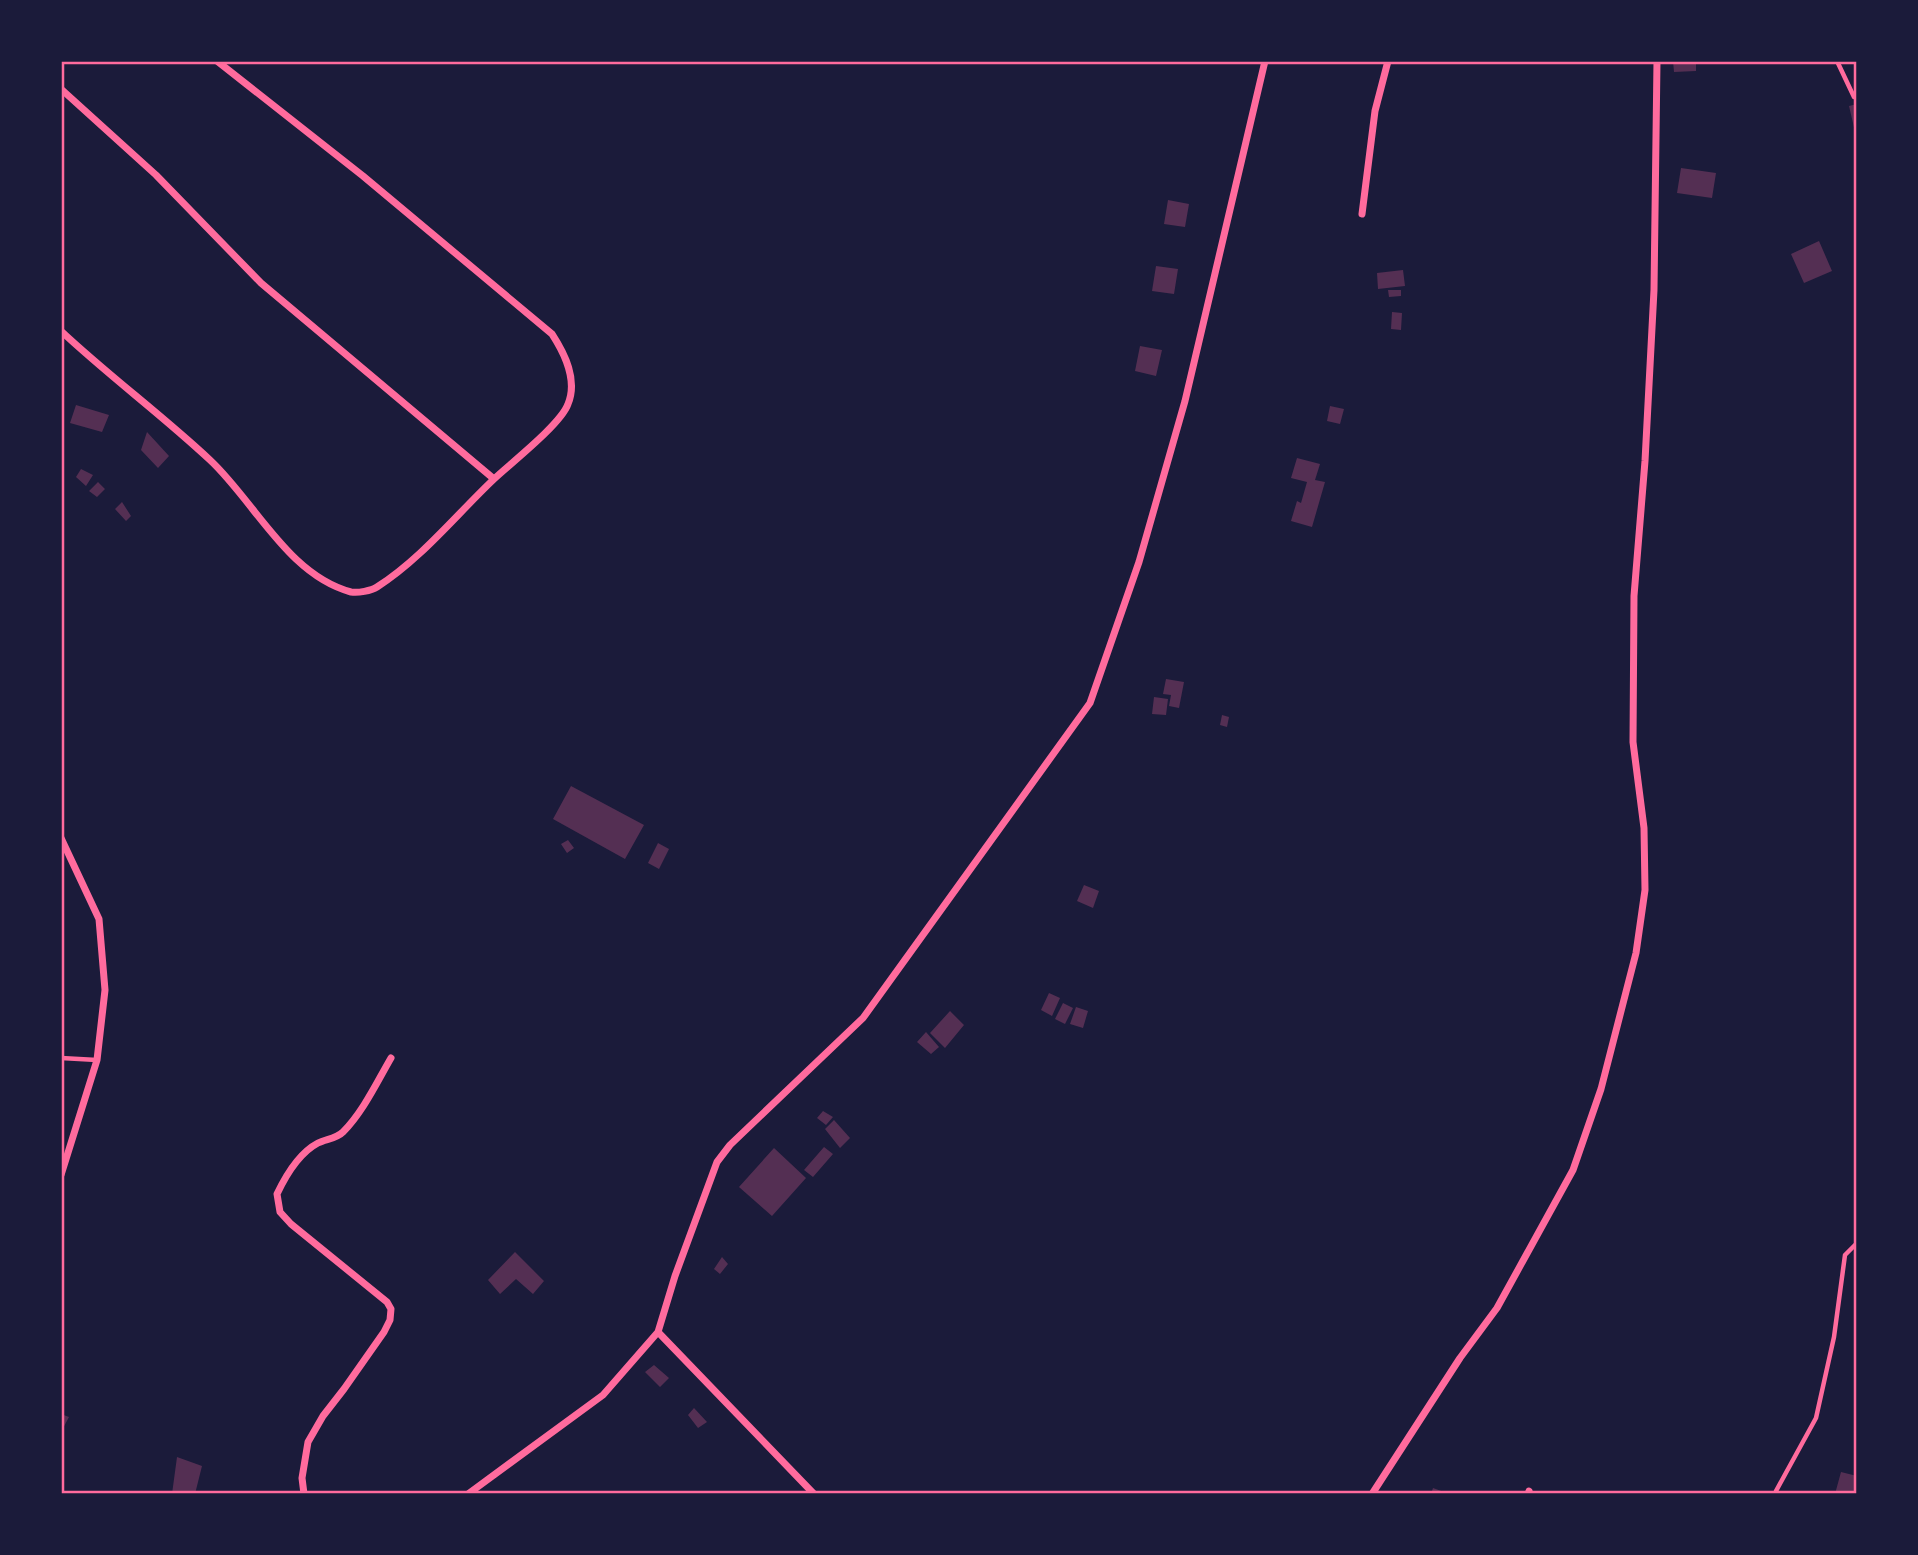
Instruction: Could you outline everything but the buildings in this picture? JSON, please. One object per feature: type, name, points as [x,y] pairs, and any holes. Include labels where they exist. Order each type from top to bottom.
[{"type":"street","points":[[61,331],[211,461],[306,570],[354,593],[375,589],[424,549],[494,479],[543,435],[568,406],[572,384],[568,366],[552,334],[363,176],[217,61]]},
{"type":"street","points":[[468,1494],[603,1395],[658,1332],[675,1276],[717,1162],[730,1145],[863,1018],[1090,703],[1139,562],[1185,401],[1265,61]]},
{"type":"street","points":[[1362,214],[1375,111],[1388,61]]},
{"type":"street","points":[[1371,1494],[1460,1358],[1497,1308],[1573,1170],[1601,1089],[1636,953],[1645,890],[1644,828],[1633,742],[1634,596],[1645,461],[1654,290],[1657,61]]},
{"type":"street","points":[[61,89],[156,175],[261,283],[494,479]]},
{"type":"street","points":[[61,838],[99,919],[105,990],[97,1060],[61,1175]]},
{"type":"street","points":[[304,1494],[302,1478],[308,1442],[323,1416],[384,1332],[390,1320],[391,1309],[387,1302],[291,1224],[281,1213],[277,1194],[303,1154],[320,1142],[341,1134],[359,1112],[391,1058]]},
{"type":"street","points":[[658,1332],[814,1494]]},
{"type":"lane","points":[[1837,61],[1854,97]]},
{"type":"lane","points":[[61,1058],[97,1060]]},
{"type":"lane","points":[[1776,1491],[1816,1418],[1834,1337],[1845,1255],[1857,1243]]}]
